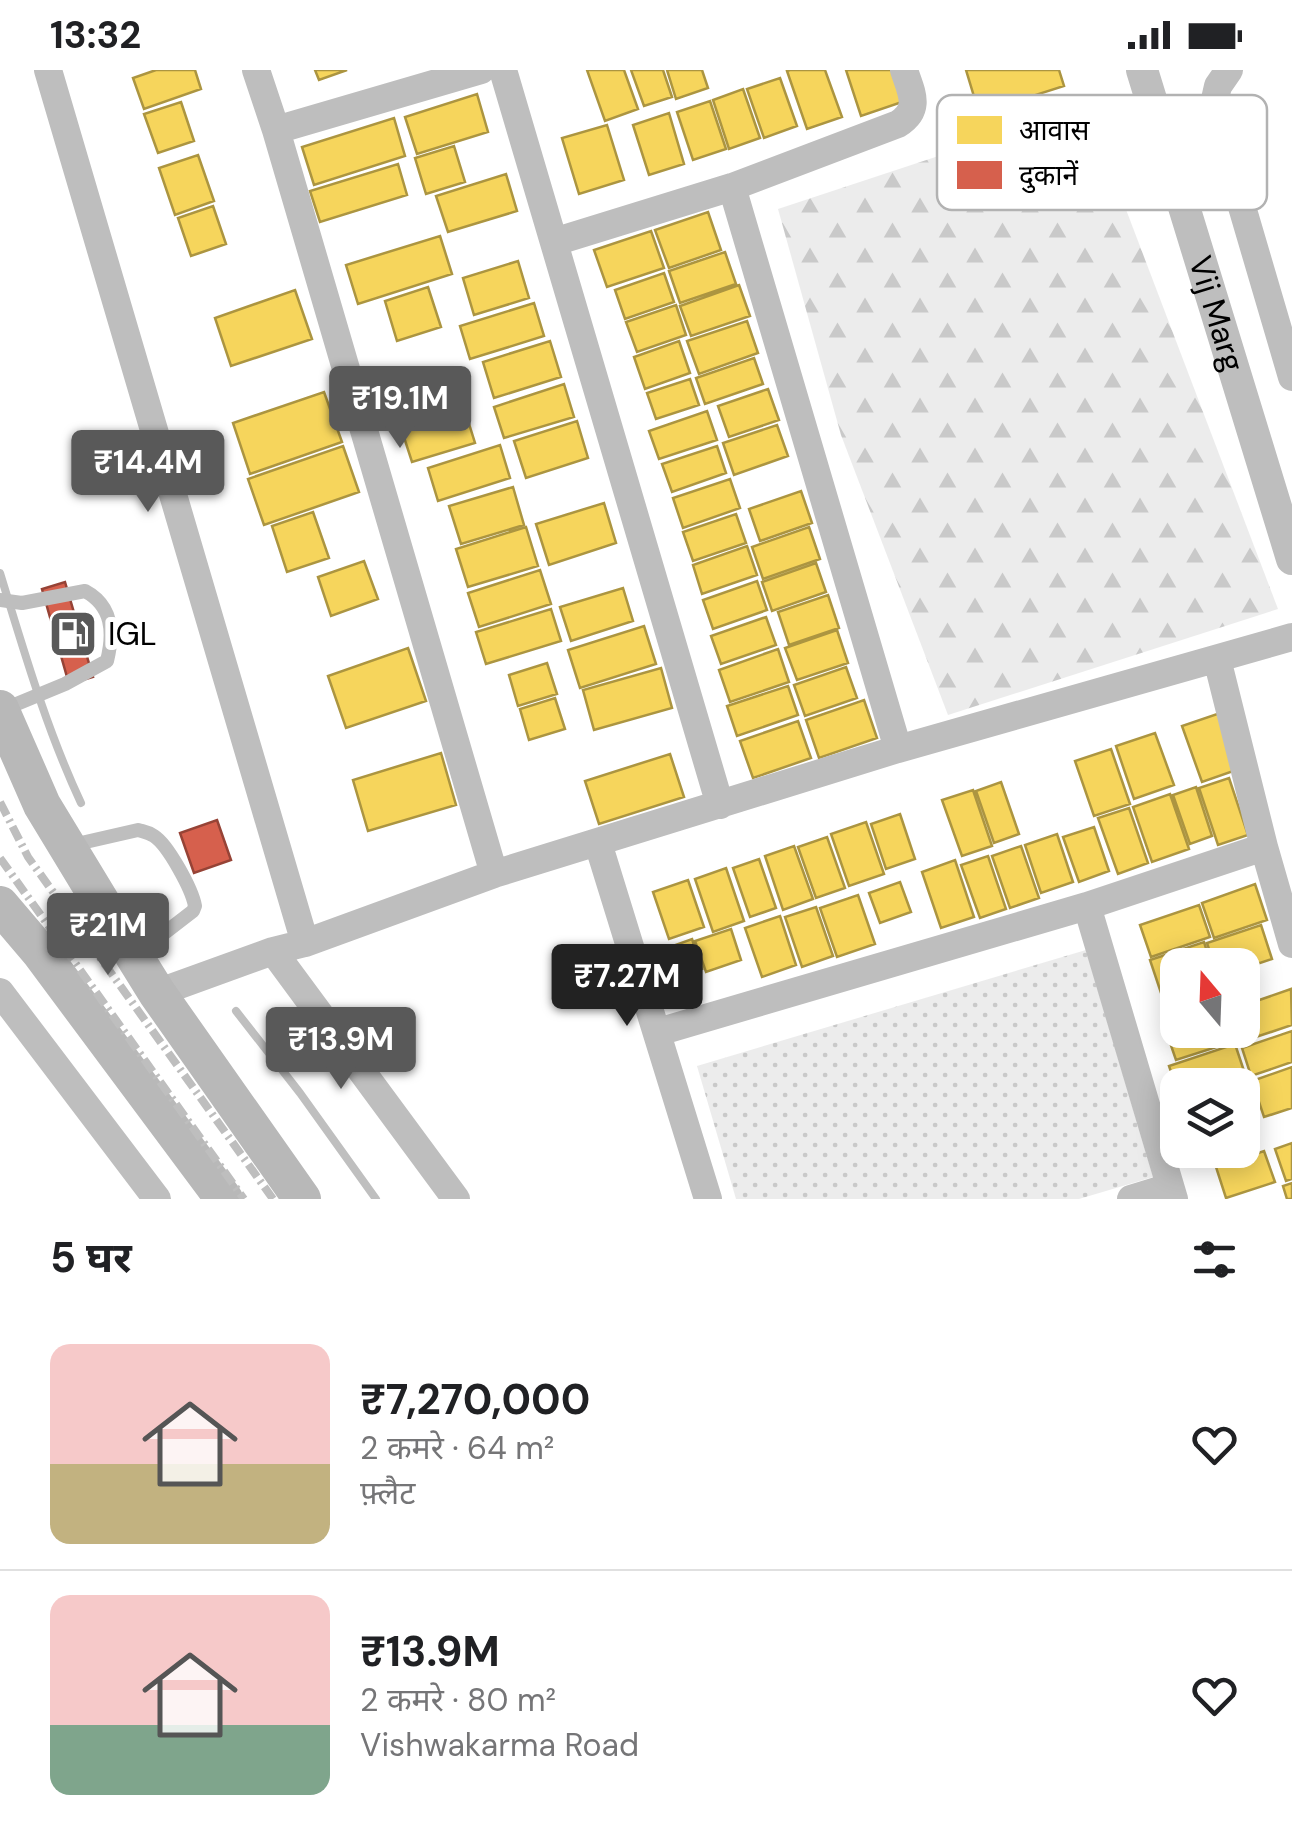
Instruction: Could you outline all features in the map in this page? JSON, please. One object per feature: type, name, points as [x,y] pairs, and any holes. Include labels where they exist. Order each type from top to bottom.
[{"type":"main road","points":[[19,703],[42,806],[158,993],[302,1199]]},
{"type":"main road","points":[[0,774],[35,837],[67,846]]},
{"type":"main road","points":[[0,905],[40,952],[224,1199]]},
{"type":"street","points":[[48,70],[304,943]]},
{"type":"street","points":[[256,70],[494,874]]},
{"type":"street","points":[[276,130],[481,70]]},
{"type":"street","points":[[502,70],[720,805]]},
{"type":"street","points":[[554,242],[732,188],[898,124],[913,110],[904,70]]},
{"type":"street","name":"Vij Marg","points":[[1142,70],[1150,95]]},
{"type":"street","points":[[1216,95],[1229,70]]},
{"type":"street","points":[[732,188],[898,749]]},
{"type":"street","name":"Vij Marg","points":[[1185,210],[1292,559]]},
{"type":"street","points":[[1243,210],[1292,377]]},
{"type":"street","points":[[158,993],[494,874],[898,749],[1292,636]]},
{"type":"street","points":[[1217,659],[1292,944]]},
{"type":"street","points":[[598,843],[708,1199]]},
{"type":"street","points":[[658,1032],[1086,906],[1264,847]]},
{"type":"street","points":[[1086,906],[1172,1193],[1130,1199]]},
{"type":"street","points":[[273,951],[456,1199]]},
{"type":"street","points":[[0,992],[157,1199]]},
{"type":"lane","points":[[6,601],[42,601],[84,591],[103,604],[113,638],[107,661],[19,703]]},
{"type":"lane","points":[[67,846],[138,830],[148,832],[163,844],[195,906],[134,956]]},
{"type":"green space","points":[[937,157],[937,210],[1126,210],[1278,609],[948,715],[841,435],[778,209]]},
{"type":"green space","points":[[1086,950],[1153,1177],[1079,1199],[736,1199],[697,1066]]},
{"type":"building: आवास","points":[[156,70],[195,70],[201,89],[144,109],[133,78]]},
{"type":"building: आवास","points":[[315,70],[347,70],[319,80]]},
{"type":"building: आवास","points":[[587,70],[624,70],[638,109],[605,121]]},
{"type":"building: आवास","points":[[631,70],[663,70],[672,97],[644,106]]},
{"type":"building: आवास","points":[[667,70],[702,70],[708,88],[676,99]]},
{"type":"building: आवास","points":[[825,70],[842,117],[807,129],[787,71]]},
{"type":"building: आवास","points":[[846,70],[894,70],[905,101],[861,116]]},
{"type":"building: आवास","points":[[966,70],[1059,70],[1064,86],[1036,95],[974,95]]},
{"type":"building: आवास","points":[[780,78],[797,126],[764,138],[747,89]]},
{"type":"building: आवास","points":[[743,89],[760,138],[729,149],[713,100]]},
{"type":"building: आवास","points":[[477,94],[488,132],[417,154],[405,117]]},
{"type":"building: आवास","points":[[710,101],[726,149],[693,160],[677,112]]},
{"type":"building: आवास","points":[[181,102],[194,141],[158,153],[144,114]]},
{"type":"building: आवास","points":[[669,113],[684,164],[649,175],[633,125]]},
{"type":"building: आवास","points":[[394,118],[405,156],[314,185],[302,147]]},
{"type":"building: आवास","points":[[607,125],[624,180],[579,194],[562,138]]},
{"type":"building: आवास","points":[[454,146],[465,182],[426,194],[415,158]]},
{"type":"building: आवास","points":[[198,155],[214,201],[175,215],[159,168]]},
{"type":"building: आवास","points":[[398,164],[407,195],[320,222],[310,191]]},
{"type":"building: आवास","points":[[506,174],[517,211],[448,232],[436,196]]},
{"type":"building: आवास","points":[[213,206],[226,244],[191,256],[178,218]]},
{"type":"building: आवास","points":[[708,212],[721,250],[669,268],[655,230]]},
{"type":"building: आवास","points":[[651,231],[664,268],[607,287],[594,250]]},
{"type":"building: आवास","points":[[440,236],[452,274],[358,304],[346,265]]},
{"type":"building: आवास","points":[[725,252],[736,284],[680,303],[669,271]]},
{"type":"building: आवास","points":[[518,261],[529,298],[474,315],[463,278]]},
{"type":"building: आवास","points":[[664,273],[674,302],[625,319],[615,290]]},
{"type":"building: आवास","points":[[739,285],[750,316],[691,336],[680,306]]},
{"type":"building: आवास","points":[[428,287],[441,327],[397,341],[385,301]]},
{"type":"building: आवास","points":[[295,290],[312,339],[231,366],[215,318]]},
{"type":"building: आवास","points":[[534,303],[544,336],[470,359],[460,326]]},
{"type":"building: आवास","points":[[676,305],[686,335],[637,352],[626,322]]},
{"type":"building: आवास","points":[[747,321],[758,353],[699,374],[687,341]]},
{"type":"building: आवास","points":[[550,341],[561,377],[494,398],[483,362]]},
{"type":"building: आवास","points":[[679,341],[690,373],[645,389],[634,357]]},
{"type":"building: आवास","points":[[754,358],[763,384],[705,404],[696,378]]},
{"type":"building: आवास","points":[[458,368],[469,405],[435,416],[423,379]]},
{"type":"building: आवास","points":[[690,379],[699,405],[656,419],[647,393]]},
{"type":"building: आवास","points":[[564,384],[574,417],[504,438],[494,407]]},
{"type":"building: आवास","points":[[768,389],[779,420],[729,437],[718,406]]},
{"type":"building: आवास","points":[[324,392],[342,442],[250,474],[233,423]]},
{"type":"building: आवास","points":[[465,411],[475,443],[412,462],[402,431]]},
{"type":"building: आवास","points":[[707,411],[717,440],[659,459],[649,431]]},
{"type":"building: आवास","points":[[577,421],[588,458],[526,478],[514,441]]},
{"type":"building: आवास","points":[[777,425],[788,456],[734,475],[723,443]]},
{"type":"building: आवास","points":[[500,445],[510,478],[438,501],[428,468]]},
{"type":"building: आवास","points":[[343,446],[359,492],[264,525],[248,479]]},
{"type":"building: आवास","points":[[717,446],[726,473],[672,492],[662,464]]},
{"type":"building: आवास","points":[[730,479],[740,508],[683,528],[673,498]]},
{"type":"building: आवास","points":[[513,487],[524,525],[461,544],[449,506]]},
{"type":"building: आवास","points":[[801,491],[812,523],[760,541],[749,509]]},
{"type":"building: आवास","points":[[604,503],[616,543],[549,565],[536,524]]},
{"type":"building: आवास","points":[[313,512],[329,558],[287,572],[272,526]]},
{"type":"building: आवास","points":[[736,514],[746,543],[693,561],[683,532]]},
{"type":"building: आवास","points":[[526,527],[538,566],[468,587],[456,549]]},
{"type":"building: आवास","points":[[809,527],[820,559],[763,579],[752,547]]},
{"type":"building: आवास","points":[[747,546],[757,575],[702,594],[693,565]]},
{"type":"building: आवास","points":[[364,561],[378,599],[331,616],[318,577]]},
{"type":"building: आवास","points":[[816,563],[826,592],[772,611],[762,582]]},
{"type":"building: आवास","points":[[540,570],[551,604],[479,627],[468,593]]},
{"type":"building: आवास","points":[[757,581],[767,610],[713,629],[703,600]]},
{"type":"building: आवास","points":[[623,588],[633,621],[571,641],[560,607]]},
{"type":"building: आवास","points":[[828,595],[839,628],[789,645],[778,612]]},
{"type":"building: आवास","points":[[551,609],[561,641],[486,664],[476,632]]},
{"type":"building: आवास","points":[[766,617],[776,645],[721,664],[711,636]]},
{"type":"building: आवास","points":[[644,626],[656,664],[580,688],[568,650]]},
{"type":"building: आवास","points":[[837,630],[848,663],[797,680],[785,648]]},
{"type":"building: आवास","points":[[408,648],[426,701],[346,728],[328,676]]},
{"type":"building: आवास","points":[[778,649],[789,682],[730,702],[719,670]]},
{"type":"building: आवास","points":[[547,663],[557,694],[518,706],[509,675]]},
{"type":"building: आवास","points":[[846,667],[857,698],[805,716],[794,685]]},
{"type":"building: आवास","points":[[661,668],[672,708],[594,730],[583,690]]},
{"type":"building: आवास","points":[[788,686],[798,715],[737,736],[727,706]]},
{"type":"building: आवास","points":[[555,698],[565,729],[529,740],[520,709]]},
{"type":"building: आवास","points":[[864,700],[877,738],[819,758],[806,720]]},
{"type":"building: आवास","points":[[1223,712],[1242,768],[1202,782],[1182,726]]},
{"type":"building: आवास","points":[[798,721],[811,758],[753,778],[740,741]]},
{"type":"building: आवास","points":[[1155,733],[1174,785],[1134,799],[1116,746]]},
{"type":"building: आवास","points":[[1111,749],[1130,804],[1094,816],[1075,761]]},
{"type":"building: आवास","points":[[441,753],[456,805],[368,831],[353,780]]},
{"type":"building: आवास","points":[[670,754],[684,797],[599,824],[585,781]]},
{"type":"building: आवास","points":[[1229,778],[1248,835],[1218,845],[1199,788]]},
{"type":"building: आवास","points":[[1001,782],[1019,834],[994,843],[976,791]]},
{"type":"building: आवास","points":[[1196,787],[1212,836],[1190,844],[1173,795]]},
{"type":"building: आवास","points":[[973,790],[992,846],[962,856],[942,800]]},
{"type":"building: आवास","points":[[1170,794],[1189,849],[1152,862],[1133,807]]},
{"type":"building: आवास","points":[[1129,808],[1148,863],[1118,874],[1098,818]]},
{"type":"building: आवास","points":[[900,814],[915,859],[886,869],[871,824]]},
{"type":"building: आवास","points":[[866,822],[884,874],[849,886],[831,834]]},
{"type":"building: आवास","points":[[1094,827],[1109,871],[1079,882],[1063,837]]},
{"type":"building: आवास","points":[[1057,834],[1073,882],[1041,893],[1025,845]]},
{"type":"building: आवास","points":[[827,837],[845,888],[816,898],[798,847]]},
{"type":"building: आवास","points":[[794,846],[813,899],[783,910],[765,856]]},
{"type":"building: आवास","points":[[1021,846],[1039,898],[1010,908],[992,856]]},
{"type":"building: आवास","points":[[988,856],[1006,909],[980,918],[961,865]]},
{"type":"building: आवास","points":[[759,859],[776,908],[750,917],[733,868]]},
{"type":"building: आवास","points":[[955,860],[974,917],[941,928],[922,872]]},
{"type":"building: आवास","points":[[726,868],[744,921],[713,932],[695,879]]},
{"type":"building: आवास","points":[[688,880],[704,927],[669,939],[653,892]]},
{"type":"building: आवास","points":[[900,882],[911,912],[880,923],[869,893]]},
{"type":"building: आवास","points":[[1255,884],[1267,920],[1214,938],[1202,903]]},
{"type":"building: आवास","points":[[858,895],[875,944],[837,957],[820,908]]},
{"type":"building: आवास","points":[[1199,905],[1210,937],[1178,948],[1160,948],[1160,954],[1151,957],[1140,925]]},
{"type":"building: आवास","points":[[816,907],[833,956],[802,967],[785,917]]},
{"type":"building: आवास","points":[[780,916],[796,965],[762,977],[745,928]]},
{"type":"building: आवास","points":[[1261,925],[1272,959],[1260,963],[1260,948],[1209,948],[1207,943]]},
{"type":"building: आवास","points":[[731,929],[741,960],[706,972],[695,941]]},
{"type":"building: आवास","points":[[692,939],[702,969],[666,981],[656,952]]},
{"type":"building: आवास","points":[[1160,957],[1160,990],[1150,960]]},
{"type":"building: आवास","points":[[1291,989],[1292,1025],[1260,1036],[1260,1000]]},
{"type":"building: आवास","points":[[1292,1031],[1292,1062],[1260,1073],[1260,1068],[1248,1068],[1242,1048],[1260,1048],[1260,1042]]},
{"type":"building: आवास","points":[[1172,1048],[1214,1048],[1176,1060]]},
{"type":"building: आवास","points":[[1223,1048],[1236,1048],[1243,1068],[1170,1068]]},
{"type":"building: आवास","points":[[1292,1067],[1292,1108],[1264,1117],[1260,1078]]},
{"type":"building: आवास","points":[[1292,1143],[1292,1179],[1286,1181],[1275,1149]]},
{"type":"building: आवास","points":[[1264,1151],[1275,1182],[1226,1198],[1216,1168],[1260,1168],[1260,1152]]},
{"type":"building: आवास","points":[[1292,1183],[1292,1199],[1287,1199],[1283,1186]]},
{"type":"building: दुकानें","points":[[65,582],[93,677],[69,684],[42,589]]},
{"type":"building: दुकानें","points":[[217,820],[231,860],[194,873],[180,833]]},
{"type":"waterway","points":[[0,573],[46,718],[81,803]]},
{"type":"waterway","points":[[236,1011],[376,1199]]},
{"type":"railway","points":[[0,802],[28,857],[273,1199]]},
{"type":"railway","points":[[0,858],[244,1199]]},
{"type":"place","name":"IGL","points":[[73,634]]}]
